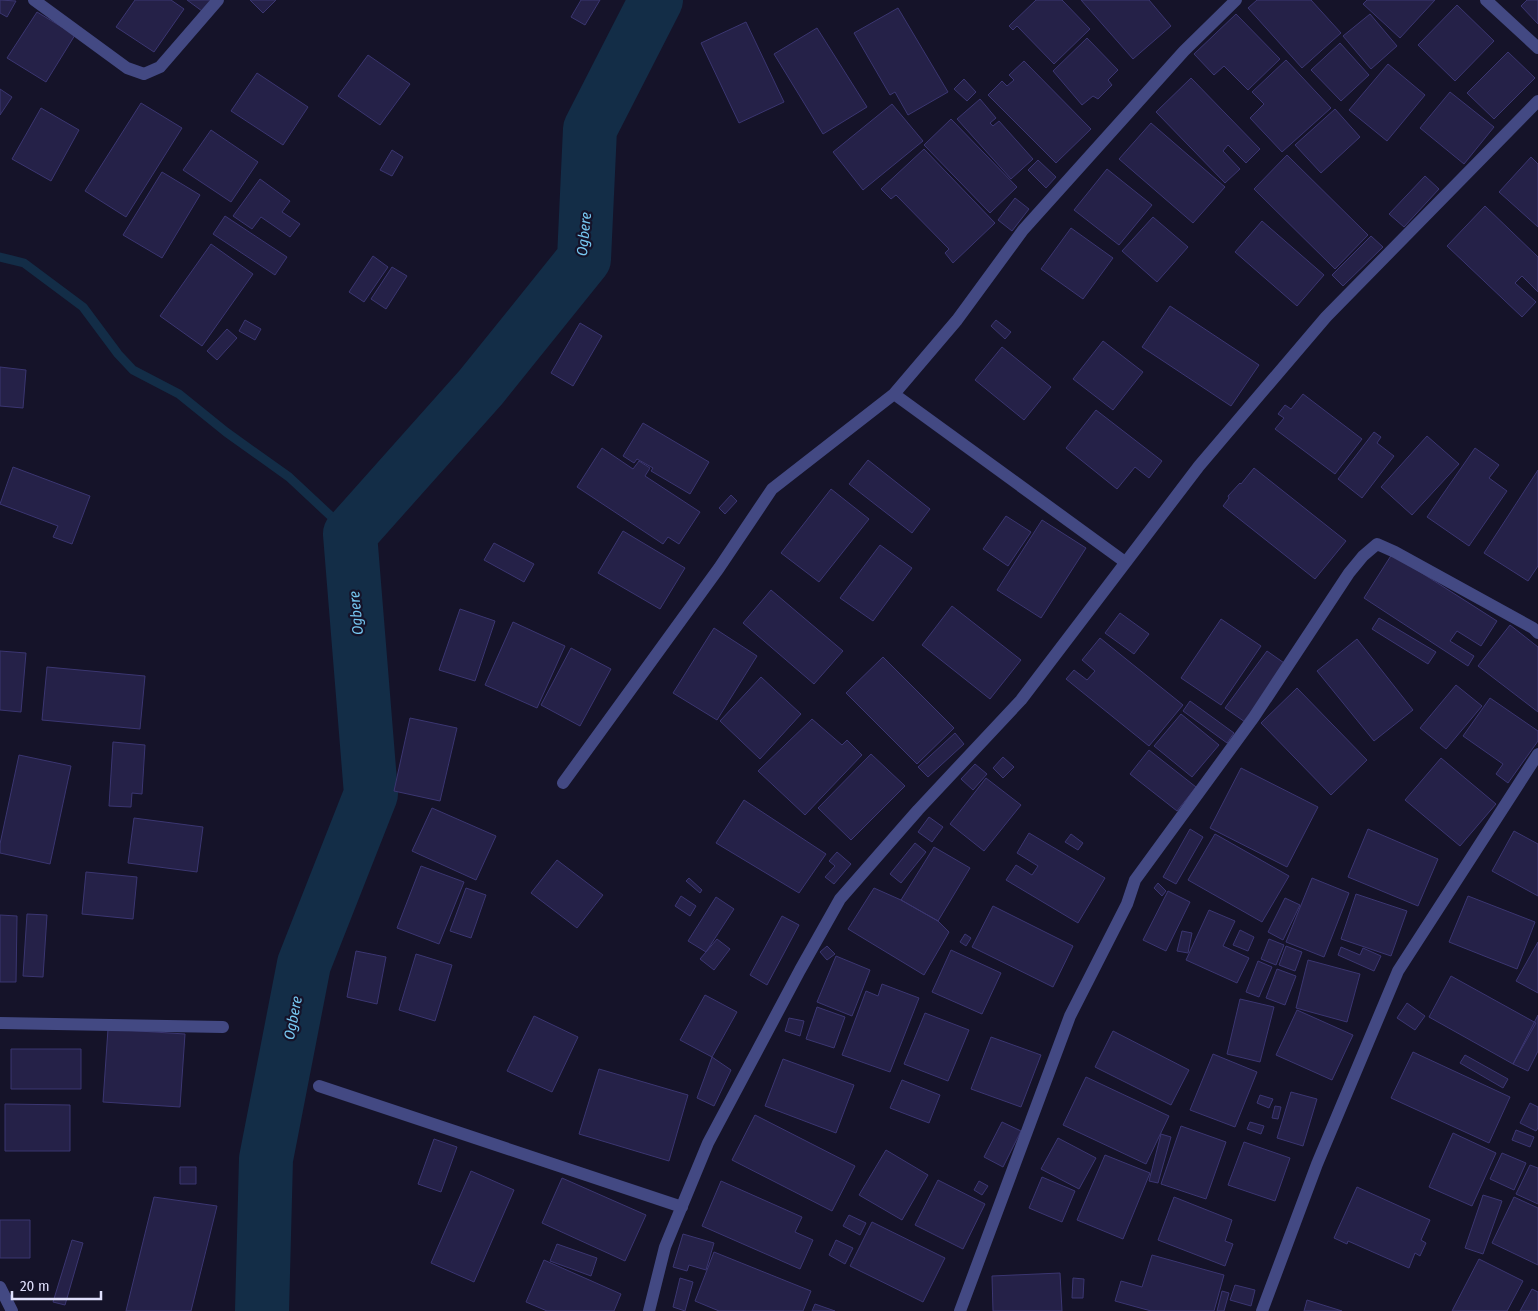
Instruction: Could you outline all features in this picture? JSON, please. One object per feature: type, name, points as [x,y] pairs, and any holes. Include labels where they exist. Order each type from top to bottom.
[{"type":"street","points":[[34,0],[127,68],[144,74],[160,67],[218,0]]},
{"type":"street","points":[[563,783],[719,568],[772,489],[894,394],[957,320],[1024,230],[1184,51],[1236,0]]},
{"type":"street","points":[[1486,0],[1538,48]]},
{"type":"street","points":[[649,1311],[665,1248],[708,1143],[840,899],[918,810],[1022,700],[1199,466],[1326,317],[1538,102]]},
{"type":"street","points":[[894,394],[1125,562]]},
{"type":"street","points":[[960,1311],[1070,1016],[1127,904],[1135,880],[1254,717],[1349,573],[1363,556],[1377,544],[1412,561],[1533,628],[1538,633]]},
{"type":"street","points":[[1262,1311],[1317,1164],[1398,970],[1538,754]]},
{"type":"street","points":[[0,1023],[223,1027]]},
{"type":"street","points":[[319,1086],[682,1207]]},
{"type":"street","points":[[0,1287],[12,1311]]},
{"type":"building","points":[[0,0],[16,1],[7,17],[0,13]]},
{"type":"building","points":[[135,0],[171,0],[184,9],[154,52],[116,27]]},
{"type":"building","points":[[187,0],[211,0],[202,11]]},
{"type":"building","points":[[250,0],[276,0],[263,13]]},
{"type":"building","points":[[581,0],[600,0],[585,25],[571,17]]},
{"type":"building","points":[[1036,0],[1062,0],[1090,29],[1054,64],[1017,26],[1013,30],[1009,26]]},
{"type":"building","points":[[1081,0],[1149,0],[1171,26],[1133,59]]},
{"type":"building","points":[[1257,0],[1311,0],[1341,33],[1302,68],[1248,8]]},
{"type":"building","points":[[1367,0],[1435,0],[1400,38],[1363,4]]},
{"type":"building","points":[[1527,0],[1538,0],[1538,24],[1521,6]]},
{"type":"building","points":[[1457,5],[1494,41],[1455,81],[1418,45]]},
{"type":"building","points":[[898,8],[948,92],[908,115],[895,92],[890,95],[854,33]]},
{"type":"building","points":[[37,12],[75,35],[46,82],[7,58]]},
{"type":"building","points":[[1236,14],[1280,59],[1248,90],[1224,66],[1214,75],[1194,54]]},
{"type":"building","points":[[1370,14],[1397,46],[1371,69],[1343,36]]},
{"type":"building","points":[[746,22],[784,102],[739,123],[701,43]]},
{"type":"building","points":[[817,28],[867,107],[823,134],[774,54]]},
{"type":"building","points":[[1087,38],[1118,70],[1108,80],[1112,85],[1098,99],[1093,96],[1082,105],[1053,71]]},
{"type":"building","points":[[1340,43],[1369,75],[1341,101],[1311,70]]},
{"type":"building","points":[[1508,52],[1535,78],[1494,119],[1467,93]]},
{"type":"building","points":[[368,55],[410,84],[380,125],[338,96]]},
{"type":"building","points":[[1286,60],[1331,108],[1282,152],[1250,118],[1264,104],[1252,92]]},
{"type":"building","points":[[1024,61],[1091,129],[1056,163],[988,95],[1002,81],[1007,86],[1014,80],[1009,75]]},
{"type":"building","points":[[1388,64],[1425,95],[1387,141],[1349,110]]},
{"type":"building","points":[[257,73],[308,107],[283,145],[231,111]]},
{"type":"building","points":[[1191,78],[1260,149],[1246,163],[1228,145],[1223,151],[1240,169],[1225,183],[1156,112]]},
{"type":"building","points":[[964,79],[976,92],[967,101],[954,89]]},
{"type":"building","points":[[0,89],[12,97],[0,115]]},
{"type":"building","points":[[1450,92],[1494,127],[1464,164],[1420,128]]},
{"type":"building","points":[[980,99],[996,118],[990,123],[993,126],[999,121],[1033,159],[1011,179],[957,119]]},
{"type":"building","points":[[141,103],[182,128],[126,217],[85,191]]},
{"type":"building","points":[[892,104],[923,141],[863,190],[833,152]]},
{"type":"building","points":[[41,108],[79,130],[51,181],[12,159]]},
{"type":"building","points":[[1335,109],[1360,137],[1321,173],[1295,145]]},
{"type":"building","points":[[951,119],[1017,187],[990,213],[924,145]]},
{"type":"building","points":[[1151,123],[1225,187],[1193,223],[1119,159]]},
{"type":"building","points":[[211,130],[258,162],[231,202],[183,170]]},
{"type":"building","points":[[924,149],[995,223],[953,263],[945,253],[949,249],[896,195],[891,199],[881,189]]},
{"type":"building","points":[[392,150],[403,157],[392,176],[380,170]]},
{"type":"building","points":[[1287,155],[1368,235],[1335,269],[1254,189]]},
{"type":"building","points":[[1531,157],[1538,164],[1538,227],[1499,192]]},
{"type":"building","points":[[1038,160],[1056,177],[1046,188],[1028,170]]},
{"type":"building","points":[[1107,169],[1152,205],[1119,245],[1074,210]]},
{"type":"building","points":[[162,172],[200,195],[162,258],[123,235]]},
{"type":"building","points":[[1425,176],[1439,189],[1404,227],[1389,214]]},
{"type":"building","points":[[260,179],[290,201],[282,212],[300,224],[290,237],[261,217],[252,229],[233,216]]},
{"type":"building","points":[[1015,198],[1029,209],[1012,231],[998,220]]},
{"type":"building","points":[[1485,206],[1538,257],[1538,292],[1522,276],[1515,283],[1536,302],[1522,317],[1447,246]]},
{"type":"building","points":[[225,216],[287,257],[275,275],[213,234]]},
{"type":"building","points":[[1153,217],[1188,247],[1157,282],[1122,251]]},
{"type":"building","points":[[1262,221],[1324,275],[1297,306],[1235,252]]},
{"type":"building","points":[[1071,228],[1113,258],[1083,299],[1041,269]]},
{"type":"building","points":[[1371,236],[1383,247],[1343,286],[1332,275]]},
{"type":"building","points":[[211,244],[253,274],[202,346],[160,316]]},
{"type":"building","points":[[373,256],[388,267],[364,302],[349,292]]},
{"type":"building","points":[[392,267],[407,276],[386,309],[371,299]]},
{"type":"building","points":[[1170,306],[1259,365],[1231,406],[1142,347]]},
{"type":"building","points":[[245,320],[261,329],[255,340],[239,331]]},
{"type":"building","points":[[996,320],[1011,332],[1005,339],[991,326]]},
{"type":"building","points":[[580,323],[602,336],[573,386],[551,373]]},
{"type":"building","points":[[227,329],[237,338],[217,360],[207,351]]},
{"type":"building","points":[[1103,341],[1143,372],[1113,410],[1073,379]]},
{"type":"building","points":[[1002,347],[1051,387],[1024,420],[975,380]]},
{"type":"building","points":[[0,367],[26,370],[23,408],[0,406]]},
{"type":"building","points":[[1303,394],[1362,439],[1335,474],[1275,429],[1284,418],[1278,414],[1285,405],[1291,409]]},
{"type":"building","points":[[1096,410],[1162,461],[1149,478],[1135,467],[1117,489],[1066,448]]},
{"type":"building","points":[[643,423],[709,462],[690,494],[651,471],[653,468],[637,459],[634,463],[623,456]]},
{"type":"building","points":[[1374,432],[1381,437],[1377,443],[1394,456],[1362,498],[1338,479]]},
{"type":"building","points":[[1427,436],[1459,464],[1412,515],[1381,487]]},
{"type":"building","points":[[602,448],[633,469],[639,461],[650,468],[645,476],[700,512],[679,544],[668,537],[663,544],[577,487]]},
{"type":"building","points":[[1475,448],[1499,465],[1489,478],[1507,491],[1469,546],[1427,517]]},
{"type":"building","points":[[868,460],[930,509],[912,533],[849,484]]},
{"type":"building","points":[[13,467],[90,496],[72,544],[53,537],[58,526],[0,504]]},
{"type":"building","points":[[1254,468],[1346,541],[1315,579],[1223,506],[1229,498],[1228,496]]},
{"type":"building","points":[[1538,470],[1538,566],[1528,581],[1484,553]]},
{"type":"building","points":[[831,489],[869,519],[819,582],[781,553]]},
{"type":"building","points":[[731,495],[737,501],[725,514],[719,508]]},
{"type":"building","points":[[1006,516],[1031,532],[1008,566],[983,549]]},
{"type":"building","points":[[1042,520],[1086,548],[1041,618],[997,590]]},
{"type":"building","points":[[623,531],[685,568],[660,609],[598,573]]},
{"type":"building","points":[[494,543],[534,564],[524,582],[484,560]]},
{"type":"building","points":[[880,545],[912,568],[873,621],[840,598]]},
{"type":"building","points":[[1392,554],[1497,621],[1481,646],[1457,631],[1450,641],[1474,656],[1468,666],[1364,598]]},
{"type":"building","points":[[771,590],[843,651],[814,684],[743,623]]},
{"type":"building","points":[[952,606],[1021,660],[990,699],[922,645]]},
{"type":"building","points":[[460,609],[495,621],[475,681],[439,670]]},
{"type":"building","points":[[1120,613],[1149,634],[1134,654],[1105,633]]},
{"type":"building","points":[[1379,618],[1436,652],[1428,664],[1372,629]]},
{"type":"building","points":[[1221,619],[1261,646],[1221,705],[1181,678]]},
{"type":"building","points":[[513,622],[565,646],[537,708],[485,685]]},
{"type":"building","points":[[1510,625],[1538,647],[1538,712],[1478,666]]},
{"type":"building","points":[[714,628],[757,656],[717,720],[673,693]]},
{"type":"building","points":[[1100,638],[1183,705],[1149,746],[1066,679],[1074,670],[1087,680],[1095,671],[1082,660]]},
{"type":"building","points":[[1357,639],[1413,710],[1374,741],[1317,671]]},
{"type":"building","points":[[571,648],[611,669],[580,726],[541,705]]},
{"type":"building","points":[[0,651],[26,653],[21,712],[0,710]]},
{"type":"building","points":[[1267,651],[1287,665],[1245,722],[1225,708]]},
{"type":"building","points":[[883,657],[954,728],[917,764],[846,693]]},
{"type":"building","points":[[47,667],[145,676],[140,729],[42,720]]},
{"type":"building","points":[[761,677],[801,714],[760,759],[720,721]]},
{"type":"building","points":[[1456,685],[1482,706],[1446,749],[1420,728]]},
{"type":"building","points":[[1297,688],[1367,760],[1331,795],[1261,723]]},
{"type":"building","points":[[1490,698],[1538,731],[1538,741],[1508,783],[1496,774],[1503,764],[1463,736]]},
{"type":"building","points":[[1190,701],[1234,733],[1227,743],[1183,711]]},
{"type":"building","points":[[1181,714],[1219,745],[1192,777],[1154,746]]},
{"type":"building","points":[[410,718],[457,728],[440,801],[394,791]]},
{"type":"building","points":[[812,719],[842,745],[847,740],[862,755],[805,815],[758,771]]},
{"type":"building","points":[[955,733],[964,744],[928,777],[918,767]]},
{"type":"building","points":[[113,742],[145,745],[142,794],[132,793],[131,807],[109,806]]},
{"type":"building","points":[[1149,750],[1196,787],[1177,811],[1130,774]]},
{"type":"building","points":[[871,754],[905,786],[851,840],[818,808]]},
{"type":"building","points":[[19,755],[71,766],[50,864],[0,853],[0,844]]},
{"type":"building","points":[[1003,757],[1014,767],[1003,778],[993,768]]},
{"type":"building","points":[[1441,758],[1496,804],[1460,846],[1405,800]]},
{"type":"building","points":[[975,764],[987,774],[973,790],[961,779]]},
{"type":"building","points":[[1241,768],[1318,807],[1287,867],[1210,828]]},
{"type":"building","points":[[986,778],[1021,805],[984,851],[950,824]]},
{"type":"building","points":[[744,800],[826,854],[799,893],[716,843]]},
{"type":"building","points":[[432,808],[496,836],[476,880],[412,851]]},
{"type":"building","points":[[929,817],[943,827],[932,842],[918,832]]},
{"type":"building","points":[[134,818],[203,827],[197,872],[128,863]]},
{"type":"building","points":[[1190,829],[1203,837],[1176,884],[1163,877]]},
{"type":"building","points":[[1368,829],[1438,859],[1418,906],[1348,877]]},
{"type":"building","points":[[1514,831],[1538,844],[1538,896],[1492,871]]},
{"type":"building","points":[[1029,833],[1105,878],[1078,923],[1006,880],[1016,865],[1032,875],[1038,866],[1017,853]]},
{"type":"building","points":[[1071,834],[1083,843],[1078,850],[1065,842]]},
{"type":"building","points":[[1215,834],[1289,876],[1262,922],[1188,880]]},
{"type":"building","points":[[915,843],[926,852],[901,883],[890,874]]},
{"type":"building","points":[[934,847],[970,868],[938,921],[901,900]]},
{"type":"building","points":[[837,852],[851,864],[834,884],[825,877],[835,866],[829,861]]},
{"type":"building","points":[[557,860],[603,895],[577,928],[531,893]]},
{"type":"building","points":[[421,866],[464,882],[439,944],[397,928]]},
{"type":"building","points":[[86,872],[137,877],[133,919],[82,914]]},
{"type":"building","points":[[689,878],[702,890],[700,893],[686,881]]},
{"type":"building","points":[[1312,878],[1349,893],[1324,957],[1286,942]]},
{"type":"building","points":[[1158,883],[1166,891],[1162,896],[1154,888]]},
{"type":"building","points":[[466,888],[486,895],[471,938],[450,931]]},
{"type":"building","points":[[874,888],[901,900],[938,921],[949,932],[924,975],[848,929]]},
{"type":"building","points":[[1168,891],[1190,902],[1166,951],[1143,940]]},
{"type":"building","points":[[1356,894],[1407,911],[1391,956],[1341,939]]},
{"type":"building","points":[[681,896],[696,906],[690,916],[675,906]]},
{"type":"building","points":[[1468,896],[1535,922],[1517,969],[1449,942]]},
{"type":"building","points":[[716,897],[734,909],[706,952],[688,941]]},
{"type":"building","points":[[1285,898],[1300,905],[1283,940],[1268,932]]},
{"type":"building","points":[[993,906],[1073,946],[1053,987],[972,947]]},
{"type":"building","points":[[1209,910],[1235,921],[1223,946],[1249,958],[1237,983],[1186,960]]},
{"type":"building","points":[[27,914],[47,915],[43,977],[23,976]]},
{"type":"building","points":[[0,915],[17,916],[16,982],[0,982]]},
{"type":"building","points":[[782,916],[799,925],[767,985],[750,975]]},
{"type":"building","points":[[1240,930],[1254,937],[1248,951],[1233,945]]},
{"type":"building","points":[[1182,931],[1192,933],[1188,953],[1177,951]]},
{"type":"building","points":[[965,934],[971,938],[966,946],[960,942]]},
{"type":"building","points":[[717,939],[730,949],[714,970],[700,959]]},
{"type":"building","points":[[1269,939],[1284,945],[1276,965],[1261,959]]},
{"type":"building","points":[[1538,942],[1538,993],[1516,981]]},
{"type":"building","points":[[827,946],[835,954],[827,960],[820,952]]},
{"type":"building","points":[[1286,946],[1302,952],[1295,971],[1279,965]]},
{"type":"building","points":[[1341,947],[1360,955],[1363,948],[1381,956],[1374,971],[1338,955]]},
{"type":"building","points":[[951,950],[1001,973],[982,1014],[932,992]]},
{"type":"building","points":[[356,951],[386,957],[377,1004],[347,997]]},
{"type":"building","points":[[416,954],[452,965],[435,1021],[399,1010]]},
{"type":"building","points":[[836,956],[870,970],[852,1016],[817,1002]]},
{"type":"building","points":[[1308,960],[1360,974],[1347,1022],[1296,1008]]},
{"type":"building","points":[[1258,961],[1272,967],[1259,997],[1246,992]]},
{"type":"building","points":[[1277,969],[1296,976],[1285,1005],[1266,998]]},
{"type":"building","points":[[1451,976],[1536,1023],[1513,1064],[1429,1017]]},
{"type":"building","points":[[882,984],[919,998],[890,1072],[842,1055],[866,991],[878,996]]},
{"type":"building","points":[[705,995],[737,1012],[712,1057],[680,1040]]},
{"type":"building","points":[[1240,999],[1274,1007],[1260,1062],[1227,1054]]},
{"type":"building","points":[[1407,1003],[1425,1016],[1415,1030],[1397,1018]]},
{"type":"building","points":[[817,1007],[845,1017],[834,1048],[806,1039]]},
{"type":"building","points":[[1297,1010],[1353,1035],[1332,1080],[1276,1055]]},
{"type":"building","points":[[925,1013],[969,1030],[948,1081],[904,1064]]},
{"type":"building","points":[[1538,1015],[1538,1051],[1528,1071],[1513,1064]]},
{"type":"building","points":[[534,1016],[578,1037],[552,1092],[507,1071]]},
{"type":"building","points":[[789,1018],[804,1021],[800,1036],[785,1031]]},
{"type":"building","points":[[108,1029],[185,1034],[180,1107],[103,1102]]},
{"type":"building","points":[[1113,1031],[1189,1070],[1171,1105],[1095,1067]]},
{"type":"building","points":[[991,1037],[1041,1055],[1021,1107],[971,1089]]},
{"type":"building","points":[[11,1049],[81,1049],[81,1089],[11,1089]]},
{"type":"building","points":[[1413,1052],[1510,1097],[1489,1143],[1391,1098]]},
{"type":"building","points":[[1213,1054],[1257,1072],[1235,1127],[1190,1110]]},
{"type":"building","points":[[1465,1055],[1508,1079],[1503,1088],[1460,1063]]},
{"type":"building","points":[[712,1057],[731,1070],[714,1106],[697,1098]]},
{"type":"building","points":[[783,1059],[854,1085],[836,1133],[765,1106]]},
{"type":"building","points":[[599,1069],[688,1095],[669,1161],[579,1134]]},
{"type":"building","points":[[1086,1077],[1169,1116],[1146,1164],[1063,1125]]},
{"type":"building","points":[[902,1080],[940,1095],[929,1123],[890,1108]]},
{"type":"building","points":[[1291,1092],[1317,1099],[1303,1146],[1277,1138]]},
{"type":"building","points":[[1260,1095],[1273,1099],[1269,1108],[1257,1103]]},
{"type":"building","points":[[1530,1103],[1538,1107],[1538,1128],[1536,1131],[1520,1123]]},
{"type":"building","points":[[5,1104],[70,1105],[70,1151],[5,1151]]},
{"type":"building","points":[[1275,1106],[1281,1107],[1278,1119],[1272,1118]]},
{"type":"building","points":[[755,1115],[855,1166],[832,1211],[732,1160]]},
{"type":"building","points":[[1002,1122],[1021,1131],[1003,1167],[984,1157]]},
{"type":"building","points":[[1250,1122],[1264,1126],[1261,1134],[1247,1129]]},
{"type":"building","points":[[1181,1126],[1226,1142],[1206,1199],[1161,1184]]},
{"type":"building","points":[[1516,1130],[1534,1137],[1530,1147],[1512,1140]]},
{"type":"building","points":[[1453,1133],[1496,1153],[1472,1206],[1429,1187]]},
{"type":"building","points":[[1161,1134],[1171,1137],[1158,1183],[1149,1181]]},
{"type":"building","points":[[1058,1138],[1096,1158],[1079,1189],[1041,1169]]},
{"type":"building","points":[[434,1139],[457,1147],[441,1192],[418,1184]]},
{"type":"building","points":[[1244,1142],[1290,1158],[1275,1201],[1228,1185]]},
{"type":"building","points":[[886,1150],[928,1175],[902,1220],[859,1195]]},
{"type":"building","points":[[1502,1153],[1526,1163],[1514,1190],[1490,1179]]},
{"type":"building","points":[[1105,1155],[1150,1173],[1123,1239],[1077,1220]]},
{"type":"building","points":[[1530,1165],[1538,1168],[1538,1204],[1516,1194]]},
{"type":"building","points":[[180,1167],[196,1167],[196,1184],[180,1184]]},
{"type":"building","points":[[471,1171],[514,1190],[474,1282],[431,1263]]},
{"type":"building","points":[[1042,1177],[1075,1191],[1062,1222],[1029,1208]]},
{"type":"building","points":[[562,1178],[646,1215],[625,1261],[542,1223]]},
{"type":"building","points":[[938,1180],[985,1204],[963,1249],[915,1225]]},
{"type":"building","points":[[721,1181],[802,1217],[795,1232],[813,1240],[800,1269],[702,1226]]},
{"type":"building","points":[[979,1181],[988,1186],[982,1195],[974,1190]]},
{"type":"building","points":[[1357,1187],[1430,1220],[1421,1240],[1426,1243],[1420,1256],[1415,1253],[1409,1268],[1348,1241],[1347,1244],[1334,1238]]},
{"type":"building","points":[[1483,1195],[1502,1201],[1483,1254],[1465,1248]]},
{"type":"building","points":[[154,1197],[217,1206],[191,1311],[126,1311]]},
{"type":"building","points":[[1174,1197],[1232,1220],[1225,1241],[1233,1244],[1225,1266],[1158,1240]]},
{"type":"building","points":[[1514,1197],[1538,1208],[1538,1265],[1492,1243]]},
{"type":"building","points":[[849,1215],[866,1223],[860,1235],[843,1226]]},
{"type":"building","points":[[0,1220],[30,1220],[30,1258],[0,1258]]},
{"type":"building","points":[[872,1222],[945,1258],[923,1302],[850,1266]]},
{"type":"building","points":[[683,1234],[714,1243],[706,1270],[689,1265],[687,1271],[673,1267]]},
{"type":"building","points":[[72,1240],[83,1243],[65,1305],[53,1302]]},
{"type":"building","points":[[836,1240],[853,1248],[845,1264],[829,1255]]},
{"type":"building","points":[[557,1244],[597,1258],[591,1276],[550,1261]]},
{"type":"building","points":[[714,1252],[811,1291],[803,1311],[719,1311],[695,1301]]},
{"type":"building","points":[[1152,1255],[1224,1275],[1214,1311],[1151,1311],[1115,1301],[1121,1281],[1142,1287]]},
{"type":"building","points":[[1479,1259],[1523,1281],[1507,1311],[1452,1311]]},
{"type":"building","points":[[544,1260],[621,1294],[614,1311],[547,1311],[526,1302]]},
{"type":"building","points":[[1060,1273],[1062,1311],[993,1311],[992,1276]]},
{"type":"building","points":[[680,1278],[693,1282],[685,1311],[673,1307]]},
{"type":"building","points":[[1073,1278],[1084,1279],[1083,1298],[1072,1298]]},
{"type":"building","points":[[1235,1285],[1255,1290],[1251,1306],[1230,1300]]},
{"type":"building","points":[[1532,1289],[1538,1292],[1538,1311],[1520,1311]]},
{"type":"building","points":[[1222,1291],[1229,1293],[1224,1311],[1217,1311]]},
{"type":"building","points":[[1307,1300],[1342,1311],[1304,1311]]},
{"type":"building","points":[[815,1304],[835,1311],[812,1311]]},
{"type":"waterway","name":"Ogbere","points":[[262,1311],[266,1159],[304,964],[371,794],[350,534],[481,387],[584,259],[590,129],[656,0]]},
{"type":"waterway","points":[[0,257],[24,263],[83,307],[118,354],[133,370],[179,394],[226,432],[289,477],[350,534]]}]
